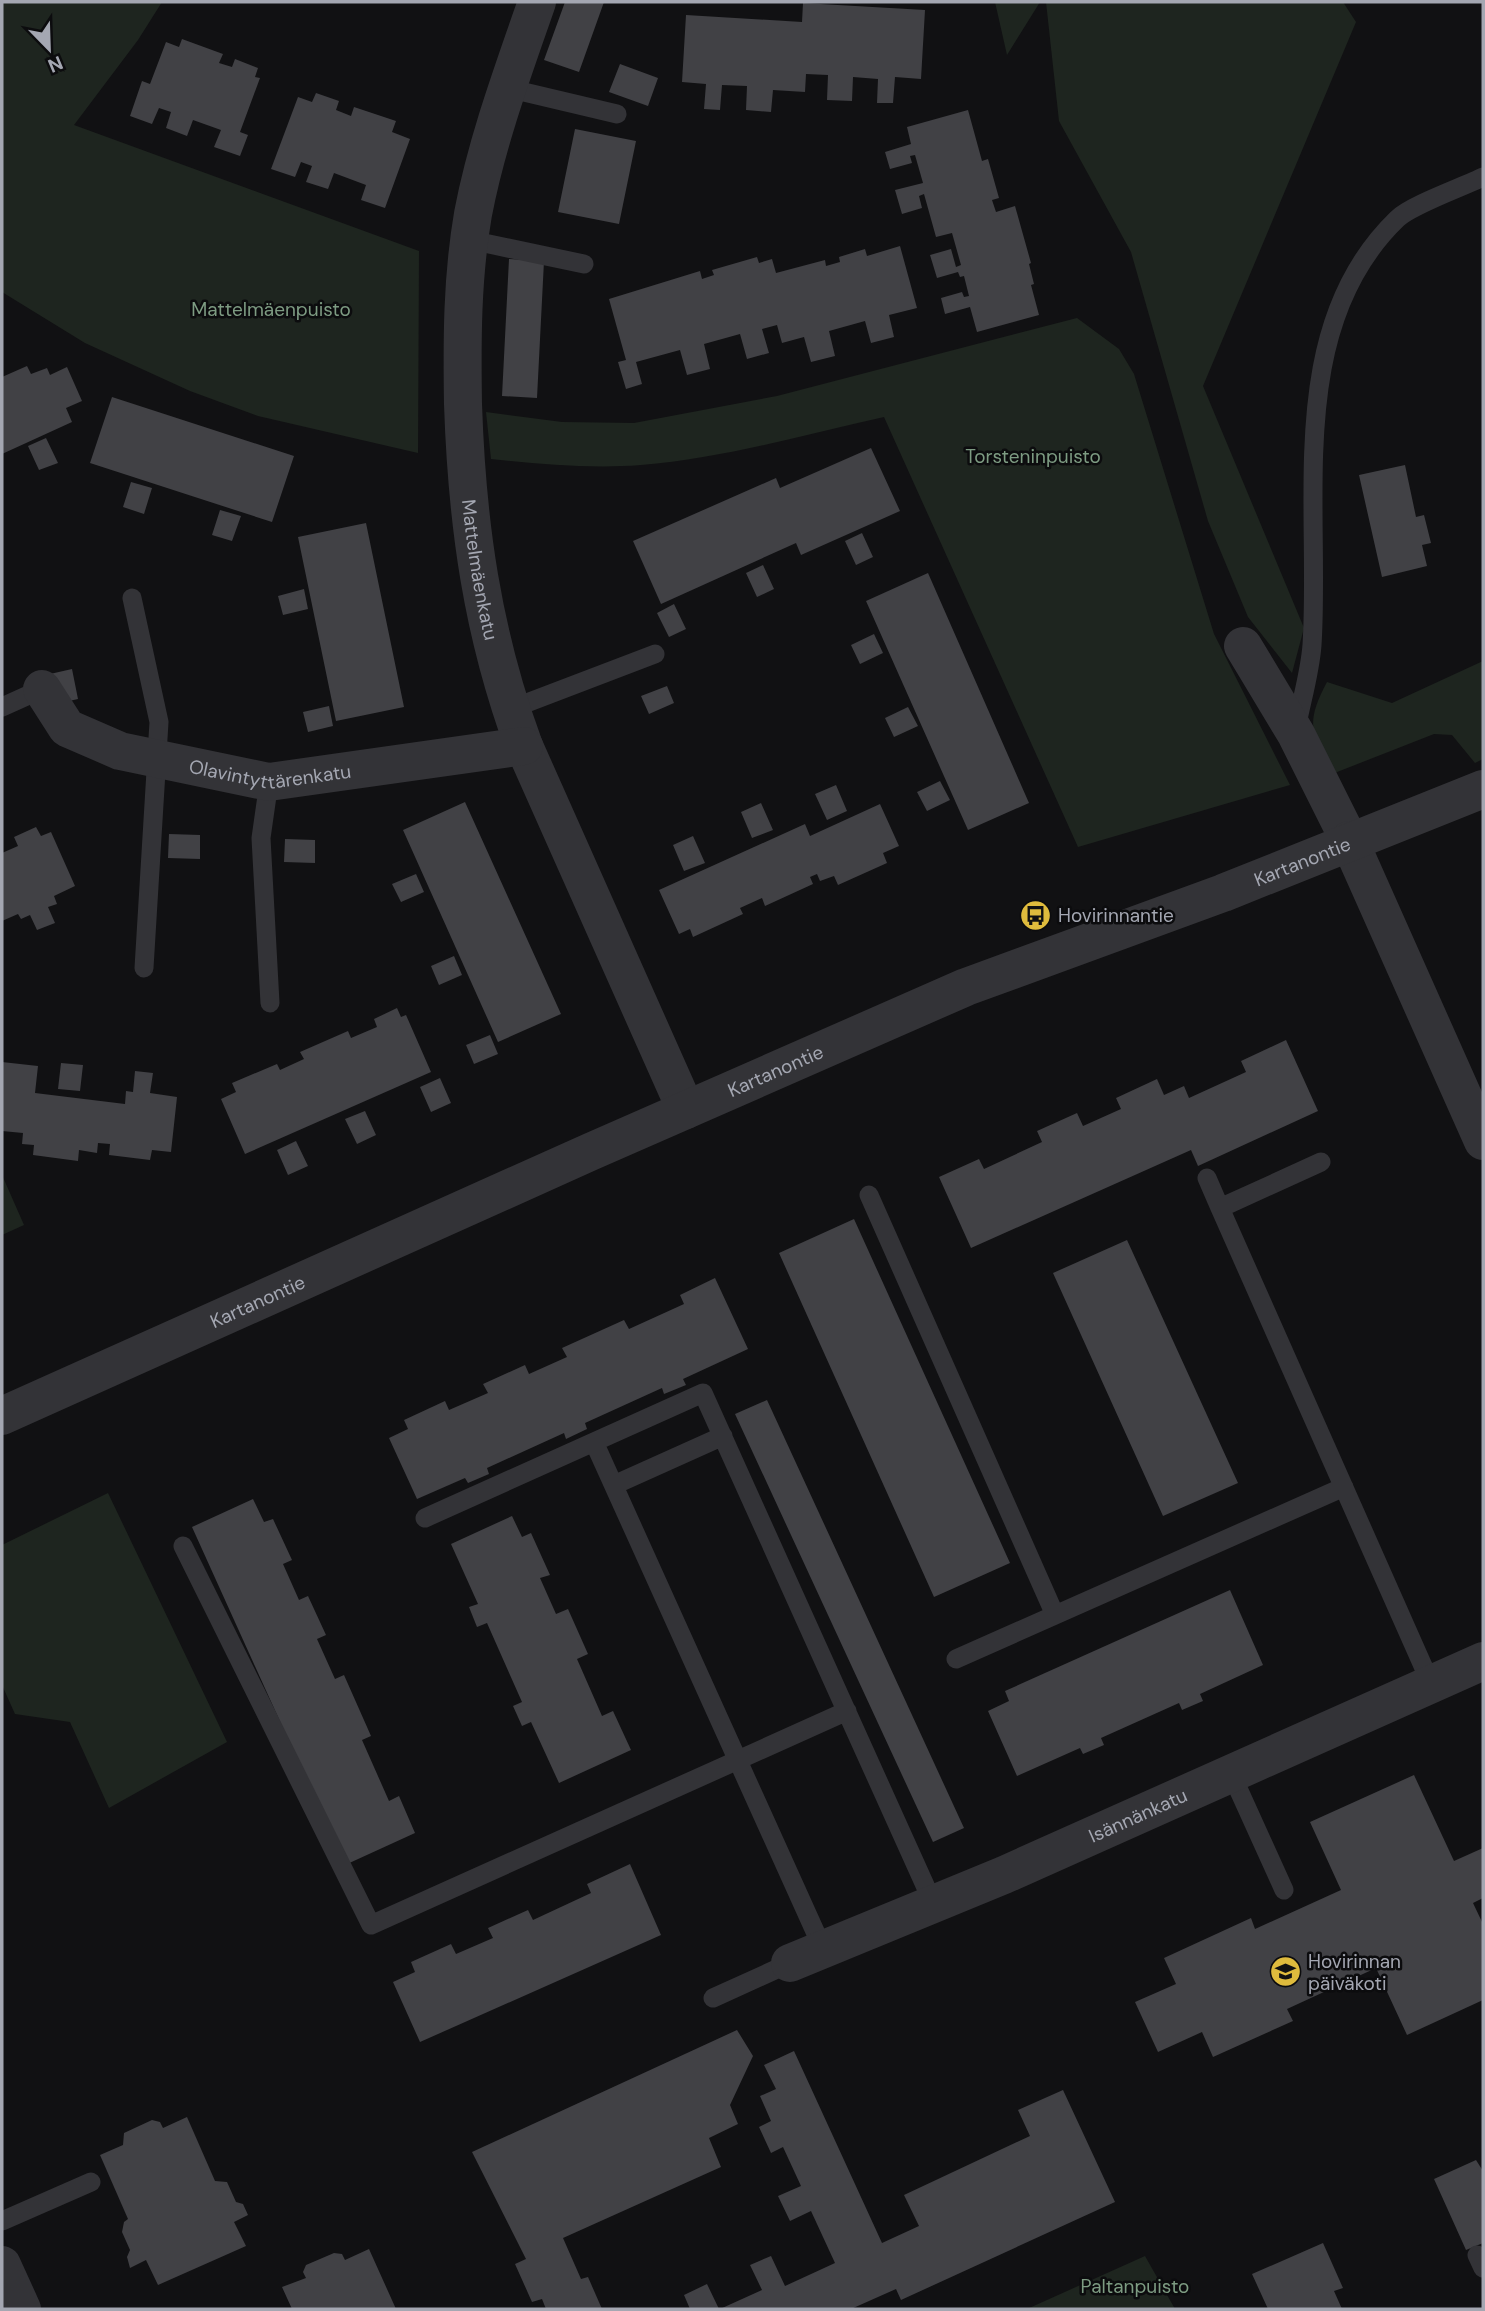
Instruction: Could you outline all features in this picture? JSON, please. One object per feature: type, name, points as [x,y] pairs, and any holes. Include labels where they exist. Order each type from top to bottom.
[{"type":"street","name":"Mattelmäenkatu","points":[[537,2],[507,88],[485,164],[470,240],[461,335],[470,523],[479,591],[511,709],[524,746],[686,1110]]},
{"type":"street","points":[[1243,646],[1296,734],[1349,840],[1483,1141]]},
{"type":"street","name":"Olavintyttärenkatu","points":[[42,689],[67,728],[120,751],[157,761],[268,782],[524,746]]},
{"type":"street","name":"Kartanontie","points":[[2,1416],[966,987],[1223,893],[1349,840],[1483,789]]},
{"type":"street","name":"Isännänkatu","points":[[806,1956],[933,1903],[1483,1661]]},
{"type":"street","points":[[2,2265],[22,2309]]},
{"type":"lane","points":[[507,88],[617,114]]},
{"type":"lane","points":[[1296,734],[1312,648],[1314,426],[1329,338],[1351,275],[1398,217],[1483,177]]},
{"type":"lane","points":[[470,240],[583,264]]},
{"type":"lane","points":[[132,598],[159,722],[144,968]]},
{"type":"lane","points":[[511,709],[655,654]]},
{"type":"lane","points":[[2,707],[42,689]]},
{"type":"lane","points":[[268,782],[261,838],[270,1003]]},
{"type":"lane","points":[[1220,1208],[1321,1162]]},
{"type":"lane","points":[[1207,1178],[1431,1684]]},
{"type":"lane","points":[[869,1195],[1055,1615]]},
{"type":"lane","points":[[425,1518],[703,1393],[933,1903]]},
{"type":"lane","points":[[614,1486],[723,1436]]},
{"type":"lane","points":[[594,1442],[737,1760],[806,1956],[713,1998]]},
{"type":"lane","points":[[956,1659],[1344,1487]]},
{"type":"lane","points":[[183,1546],[371,1925],[847,1711]]},
{"type":"lane","points":[[1231,1773],[1284,1890]]},
{"type":"lane","points":[[2,2221],[91,2182]]},
{"type":"green space","name":"Mattelmäenpuisto","points":[[2,2],[162,2],[138,40],[74,125],[419,251],[418,453],[258,416],[190,391],[85,343],[2,292]]},
{"type":"green space","points":[[995,2],[1040,2],[1007,55]]},
{"type":"green space","points":[[1046,2],[1343,2],[1356,22],[1203,386],[1304,628],[1292,673],[1248,617],[1208,521],[1131,252],[1059,121]]},
{"type":"green space","name":"Torsteninpuisto","points":[[1077,318],[1119,349],[1134,374],[1214,634],[1290,785],[1078,847],[884,417],[672,462],[585,466],[491,459],[486,412],[562,422],[634,423],[777,396]]},
{"type":"green space","points":[[1483,661],[1483,759],[1475,763],[1452,735],[1434,734],[1332,774],[1319,749],[1313,728],[1316,708],[1327,682],[1392,703]]},
{"type":"green space","points":[[2,1175],[24,1225],[2,1235]]},
{"type":"green space","points":[[108,1493],[227,1742],[109,1808],[70,1722],[15,1714],[2,1685],[2,1545]]},
{"type":"green space","name":"Paltanpuisto","points":[[1145,2256],[1175,2309],[1027,2309]]},
{"type":"building","points":[[565,2],[604,2],[579,72],[544,60]]},
{"type":"building","points":[[803,3],[925,10],[921,79],[895,77],[893,103],[877,103],[878,79],[853,77],[852,101],[827,100],[828,75],[806,74],[805,92],[773,90],[771,112],[746,110],[747,86],[722,85],[720,110],[704,109],[706,84],[682,82],[686,15],[802,22]]},
{"type":"building","points":[[182,39],[223,54],[219,63],[232,67],[235,59],[258,68],[255,77],[260,78],[240,132],[248,135],[240,156],[214,147],[221,130],[193,120],[187,136],[166,128],[171,112],[159,108],[152,124],[130,116],[142,81],[150,84],[166,42],[179,47]]},
{"type":"building","points":[[620,64],[658,78],[648,106],[609,92]]},
{"type":"building","points":[[316,93],[339,101],[336,110],[351,116],[354,107],[396,121],[392,132],[410,139],[385,208],[361,200],[366,185],[334,173],[328,189],[306,182],[312,166],[301,162],[295,177],[271,169],[298,97],[312,102]]},
{"type":"building","points":[[968,110],[982,161],[988,159],[999,198],[992,200],[996,212],[1015,206],[1031,263],[1029,264],[1034,284],[1031,285],[1039,315],[977,332],[970,307],[945,314],[941,298],[962,292],[964,297],[969,296],[964,276],[960,277],[958,272],[937,278],[930,255],[951,249],[956,267],[961,265],[952,233],[936,237],[924,194],[919,196],[922,208],[902,214],[895,190],[923,183],[915,155],[910,156],[912,163],[890,169],[885,152],[911,144],[907,127]]},
{"type":"building","points":[[575,129],[636,141],[619,224],[558,212]]},
{"type":"building","points":[[900,246],[917,308],[889,315],[894,337],[871,343],[865,321],[829,331],[835,356],[811,362],[804,337],[782,343],[777,325],[762,329],[769,353],[747,359],[740,334],[704,344],[710,369],[687,375],[680,350],[636,362],[642,384],[626,389],[618,362],[626,360],[609,299],[700,271],[702,279],[714,275],[712,270],[757,257],[759,263],[772,259],[776,273],[825,260],[826,266],[840,262],[839,257],[865,249],[867,256]]},
{"type":"building","points":[[509,259],[544,261],[537,398],[502,396]]},
{"type":"building","points":[[27,366],[31,374],[47,368],[50,375],[67,367],[82,401],[66,408],[72,422],[2,454],[2,377]]},
{"type":"building","points":[[112,397],[294,456],[272,522],[90,463]]},
{"type":"building","points":[[46,438],[58,463],[39,470],[28,446]]},
{"type":"building","points":[[871,448],[900,511],[801,555],[796,543],[661,604],[633,541],[776,478],[780,488]]},
{"type":"building","points":[[1405,465],[1416,517],[1424,515],[1431,543],[1422,545],[1427,566],[1382,577],[1359,475]]},
{"type":"building","points":[[131,482],[152,488],[144,514],[123,507]]},
{"type":"building","points":[[220,510],[241,516],[232,541],[212,535]]},
{"type":"building","points":[[366,523],[404,707],[336,721],[298,537]]},
{"type":"building","points":[[862,533],[873,557],[856,565],[845,541]]},
{"type":"building","points":[[763,565],[774,589],[757,597],[746,573]]},
{"type":"building","points":[[928,573],[1029,803],[968,830],[866,601]]},
{"type":"building","points":[[304,589],[308,609],[283,615],[278,596]]},
{"type":"building","points":[[674,604],[686,629],[669,637],[657,613]]},
{"type":"building","points":[[874,634],[883,653],[860,664],[851,645]]},
{"type":"building","points":[[72,669],[78,699],[56,704],[50,674]]},
{"type":"building","points":[[667,686],[674,703],[649,714],[641,696]]},
{"type":"building","points":[[329,706],[333,726],[308,732],[303,712]]},
{"type":"building","points":[[908,707],[918,726],[894,737],[885,718]]},
{"type":"building","points":[[940,781],[950,800],[927,811],[917,792]]},
{"type":"building","points":[[836,785],[847,811],[827,820],[815,794]]},
{"type":"building","points":[[465,802],[561,1014],[498,1042],[403,830]]},
{"type":"building","points":[[761,803],[773,830],[752,838],[741,812]]},
{"type":"building","points":[[880,804],[899,846],[883,853],[887,863],[838,885],[834,876],[820,881],[817,874],[810,877],[813,884],[765,906],[762,898],[740,908],[743,914],[693,937],[690,929],[679,934],[659,890],[805,824],[810,836]]},
{"type":"building","points":[[36,827],[41,836],[51,832],[75,886],[54,896],[57,904],[48,907],[55,923],[37,930],[30,915],[21,919],[18,914],[2,921],[2,853],[18,846],[14,837]]},
{"type":"building","points":[[169,834],[200,835],[200,859],[168,858]]},
{"type":"building","points":[[693,836],[705,863],[684,871],[673,845]]},
{"type":"building","points":[[285,839],[315,840],[315,863],[284,862]]},
{"type":"building","points":[[416,874],[424,892],[401,902],[392,884]]},
{"type":"building","points":[[454,956],[462,975],[439,985],[431,966]]},
{"type":"building","points":[[397,1008],[401,1017],[406,1015],[431,1072],[245,1154],[221,1099],[236,1092],[232,1083],[277,1064],[280,1070],[304,1059],[300,1052],[348,1031],[351,1038],[377,1027],[374,1019]]},
{"type":"building","points":[[490,1035],[498,1054],[474,1064],[466,1045]]},
{"type":"building","points":[[1286,1040],[1318,1111],[1198,1166],[1191,1150],[971,1248],[939,1177],[979,1159],[984,1169],[1042,1142],[1037,1131],[1077,1113],[1083,1126],[1121,1109],[1116,1098],[1157,1079],[1164,1095],[1184,1086],[1189,1098],[1246,1072],[1241,1061]]},
{"type":"building","points":[[2,1062],[38,1066],[35,1093],[125,1104],[126,1091],[133,1092],[135,1071],[153,1073],[150,1093],[177,1097],[171,1152],[152,1150],[150,1160],[109,1155],[110,1144],[98,1143],[97,1153],[79,1150],[78,1161],[33,1155],[34,1145],[22,1144],[23,1133],[2,1131]]},
{"type":"building","points":[[61,1063],[83,1065],[80,1091],[58,1089]]},
{"type":"building","points":[[440,1078],[451,1103],[431,1112],[420,1087]]},
{"type":"building","points":[[365,1111],[376,1135],[357,1144],[345,1119]]},
{"type":"building","points":[[296,1141],[308,1166],[288,1175],[277,1150]]},
{"type":"building","points":[[854,1219],[1010,1563],[934,1597],[779,1253]]},
{"type":"building","points":[[1127,1240],[1238,1483],[1163,1516],[1053,1273]]},
{"type":"building","points":[[715,1278],[748,1349],[683,1379],[686,1385],[664,1394],[662,1388],[585,1423],[587,1429],[566,1439],[564,1433],[487,1468],[489,1474],[468,1483],[465,1478],[417,1499],[389,1438],[408,1429],[404,1420],[445,1401],[449,1410],[488,1393],[483,1384],[525,1365],[529,1374],[567,1357],[562,1348],[624,1320],[629,1329],[684,1304],[680,1295]]},
{"type":"building","points":[[767,1400],[964,1828],[933,1842],[735,1414]]},
{"type":"building","points":[[253,1499],[264,1522],[273,1519],[292,1560],[283,1564],[299,1600],[308,1596],[326,1635],[317,1639],[335,1679],[344,1675],[371,1736],[362,1740],[389,1801],[399,1796],[415,1833],[345,1865],[192,1527]]},
{"type":"building","points":[[512,1516],[522,1537],[531,1533],[550,1575],[540,1578],[556,1614],[568,1609],[588,1654],[577,1659],[602,1716],[613,1711],[631,1750],[559,1783],[531,1722],[522,1726],[513,1706],[522,1702],[487,1623],[477,1627],[469,1607],[478,1604],[451,1544]]},
{"type":"building","points":[[1230,1590],[1263,1665],[1200,1694],[1203,1701],[1182,1710],[1179,1703],[1101,1738],[1104,1745],[1083,1754],[1080,1748],[1017,1776],[988,1711],[1009,1701],[1005,1691]]},
{"type":"building","points":[[1414,1775],[1454,1861],[1483,1848],[1483,1898],[1473,1903],[1483,1924],[1483,2000],[1407,2035],[1376,1968],[1287,2009],[1293,2021],[1213,2057],[1202,2032],[1158,2052],[1135,2002],[1176,1984],[1164,1958],[1251,1918],[1255,1929],[1341,1890],[1310,1822]]},
{"type":"building","points":[[630,1864],[661,1935],[420,2042],[393,1982],[415,1972],[411,1962],[451,1944],[456,1954],[493,1938],[488,1928],[528,1910],[533,1920],[591,1893],[587,1884]]},
{"type":"building","points":[[737,2030],[753,2056],[730,2105],[738,2124],[709,2138],[721,2167],[563,2238],[581,2279],[588,2277],[602,2309],[546,2309],[542,2299],[532,2302],[515,2264],[526,2259],[472,2152]]},
{"type":"building","points":[[794,2051],[882,2243],[919,2226],[904,2195],[1030,2136],[1018,2110],[1063,2090],[1115,2202],[901,2300],[896,2289],[851,2309],[720,2309],[762,2290],[750,2265],[771,2256],[785,2286],[835,2263],[811,2211],[790,2221],[778,2196],[801,2186],[783,2147],[771,2153],[759,2127],[771,2121],[760,2096],[776,2089],[764,2065]]},
{"type":"building","points":[[187,2117],[215,2181],[227,2182],[236,2202],[243,2204],[248,2215],[234,2222],[246,2246],[158,2285],[146,2260],[130,2268],[127,2257],[130,2250],[122,2232],[124,2222],[128,2219],[100,2155],[123,2145],[124,2133],[152,2120],[160,2122],[163,2128]]},
{"type":"building","points":[[1476,2160],[1483,2171],[1483,2243],[1466,2250],[1434,2179]]},
{"type":"building","points":[[1323,2243],[1343,2288],[1334,2291],[1342,2309],[1268,2309],[1252,2274]]},
{"type":"building","points":[[369,2249],[396,2309],[292,2309],[282,2287],[306,2278],[303,2272],[306,2265],[334,2253],[342,2254],[345,2260]]},
{"type":"building","points":[[707,2284],[719,2309],[690,2309],[684,2295]]},
{"type":"place","name":"Hovirinnantie","points":[[1035,915]]},
{"type":"place","name":"Hovirinnan päiväkoti","points":[[1285,1972]]}]
